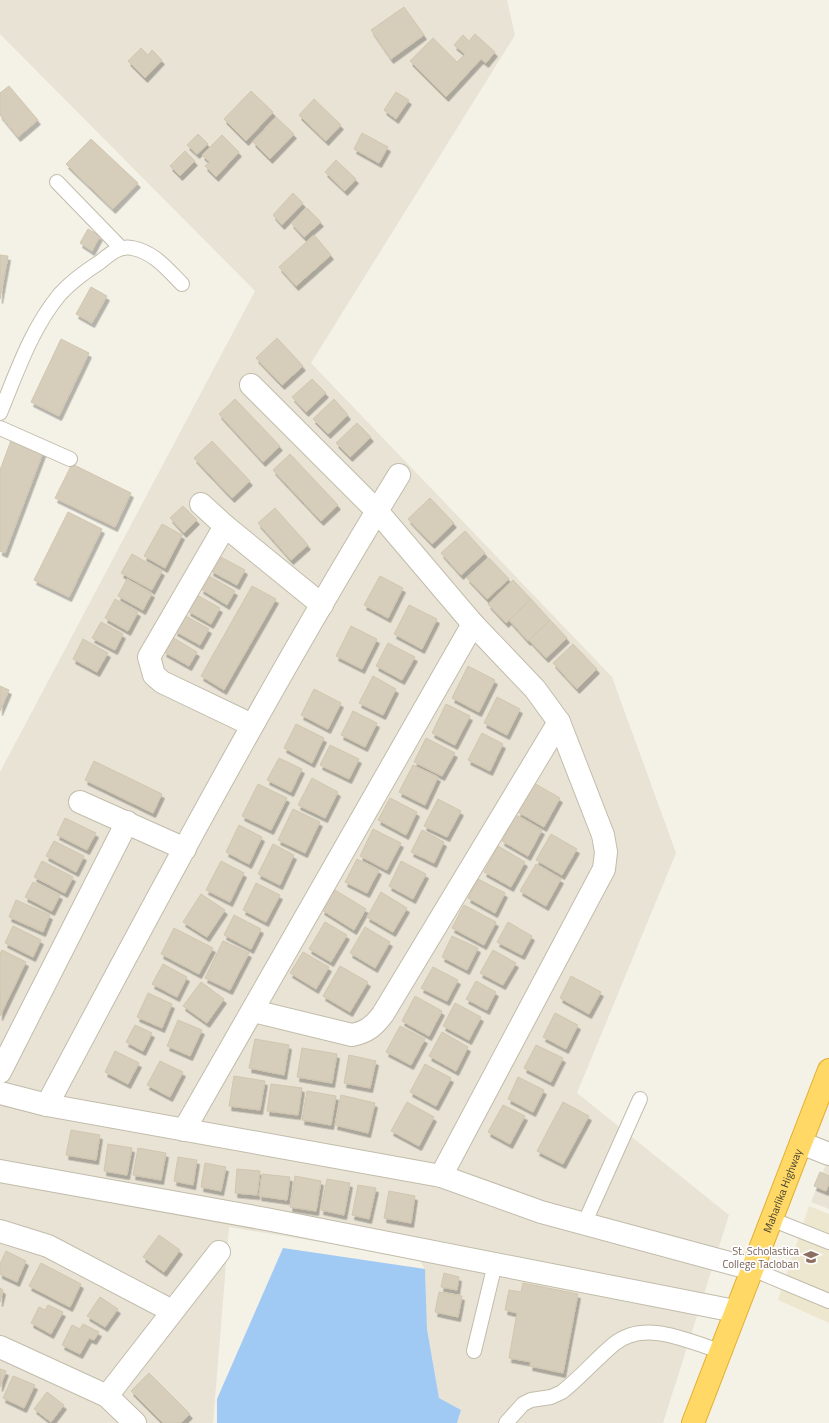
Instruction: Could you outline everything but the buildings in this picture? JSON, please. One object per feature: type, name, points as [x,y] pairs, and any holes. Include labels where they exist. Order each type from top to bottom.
[{"type":"highway","name":"Maharlika Highway","points":[[693,1423],[829,1070]]},
{"type":"street","points":[[251,385],[377,511],[473,624],[535,689],[559,722],[603,835],[606,852],[604,869],[441,1176]]},
{"type":"street","points":[[47,1105],[118,969],[252,725],[399,475]]},
{"type":"street","points":[[201,504],[225,526],[322,604]]},
{"type":"street","points":[[225,526],[149,656],[154,675],[162,682],[252,725]]},
{"type":"street","points":[[184,1130],[473,624]]},
{"type":"street","points":[[253,1011],[352,1035],[363,1032],[374,1025],[383,1014],[559,722]]},
{"type":"street","points":[[80,802],[185,849]]},
{"type":"street","points":[[0,1072],[127,822]]},
{"type":"street","points":[[0,1093],[47,1105],[441,1176],[540,1212],[752,1269]]},
{"type":"street","points":[[801,1143],[829,1154]]},
{"type":"street","points":[[0,1171],[266,1219],[735,1311]]},
{"type":"street","points":[[0,1231],[48,1246],[172,1311]]},
{"type":"street","points":[[107,1396],[219,1252]]},
{"type":"street","points":[[0,1347],[107,1396],[135,1423]]},
{"type":"lane","points":[[57,182],[121,248]]},
{"type":"lane","points":[[0,413],[29,341],[47,311],[61,293],[80,276],[121,248],[131,247],[151,254],[182,284]]},
{"type":"lane","points":[[0,428],[70,459]]},
{"type":"lane","points":[[584,1224],[640,1099]]},
{"type":"lane","points":[[771,1219],[829,1242]]},
{"type":"lane","points":[[474,1351],[495,1264]]},
{"type":"lane","points":[[752,1269],[829,1301]]},
{"type":"lane","points":[[506,1423],[523,1404],[530,1400],[551,1397],[562,1392],[615,1344],[629,1335],[647,1331],[668,1335],[720,1351]]},
{"type":"shaded area","points":[[0,0],[507,0],[515,35],[311,363],[612,677],[676,853],[577,1093],[729,1215],[663,1423],[457,1423],[461,1410],[439,1398],[427,1329],[425,1269],[418,1258],[229,1227],[213,1423],[0,1423],[0,772],[255,291],[0,34]]},
{"type":"shaded area","points":[[829,1157],[829,1209],[811,1202]]},
{"type":"shaded area","name":"St. Scholastica College Tacloban","points":[[809,1206],[829,1214],[829,1323],[778,1300]]},
{"type":"water","points":[[283,1248],[425,1269],[427,1329],[439,1398],[461,1410],[457,1423],[217,1423],[217,1399]]},
{"type":"place","name":"St. Scholastica College Tacloban","points":[[811,1257]]}]
